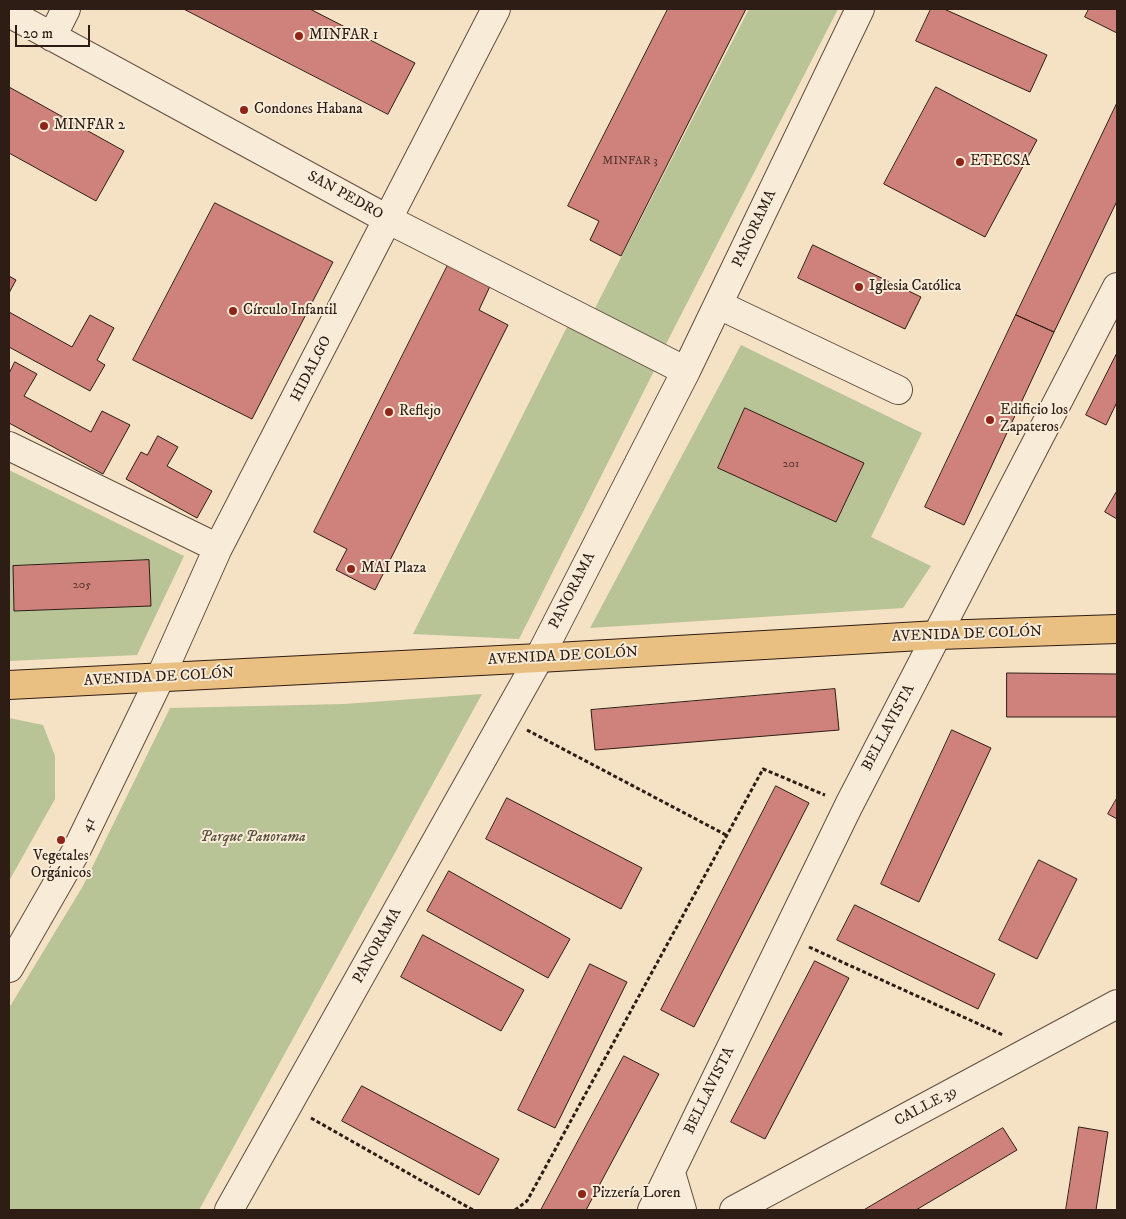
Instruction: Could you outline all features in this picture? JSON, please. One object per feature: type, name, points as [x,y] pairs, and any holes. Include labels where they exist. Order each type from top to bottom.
[{"type":"main road","name":"AVENIDA DE COLÓN","points":[[9,685],[539,658],[938,635],[1117,630]]},
{"type":"street","points":[[52,37],[66,9]]},
{"type":"street","name":"HIDALGO","points":[[160,678],[218,548],[389,220],[496,9]]},
{"type":"street","name":"PANORAMA","points":[[229,1210],[539,658],[719,305],[860,9]]},
{"type":"street","name":"SAN PEDRO","points":[[9,14],[389,220],[686,371]]},
{"type":"street","name":"BELLAVISTA","points":[[652,1210],[848,805],[938,635],[1117,287]]},
{"type":"street","points":[[719,305],[898,390]]},
{"type":"street","points":[[9,446],[218,548]]},
{"type":"street","name":"41","points":[[9,968],[75,854],[160,678]]},
{"type":"street","name":"CALLE 39","points":[[734,1210],[1034,1048],[1112,1015]]},
{"type":"street","points":[[671,1172],[682,1210]]},
{"type":"path","points":[[506,718],[728,836]]},
{"type":"path","points":[[515,1210],[527,1201],[763,769],[848,805]]},
{"type":"path","points":[[785,936],[1034,1048]]},
{"type":"path","points":[[289,1105],[473,1210]]},
{"type":"green space","points":[[749,9],[838,9],[666,344],[593,312]]},
{"type":"green space","points":[[571,319],[657,365],[519,639],[413,634]]},
{"type":"green space","points":[[741,345],[922,433],[871,537],[931,566],[903,608],[590,628]]},
{"type":"green space","points":[[9,470],[184,556],[137,655],[9,661]]},
{"type":"green space","name":"Parque Panorama","points":[[482,694],[199,1210],[9,1210],[9,1008],[83,886],[170,708],[344,704]]},
{"type":"green space","points":[[9,718],[43,725],[55,756],[55,799],[9,881]]},
{"type":"building","name":"MINFAR 1","points":[[184,9],[310,9],[415,63],[388,114]]},
{"type":"building","points":[[668,9],[746,9],[621,256],[590,240],[599,221],[568,206]]},
{"type":"building","points":[[931,9],[944,9],[1047,55],[1030,92],[916,41]]},
{"type":"building","points":[[1089,9],[1117,9],[1117,33],[1085,17]]},
{"type":"building","name":"MINFAR 2","points":[[9,87],[124,151],[96,201],[9,153]]},
{"type":"building","name":"ETECSA","points":[[936,87],[1037,140],[985,237],[884,184]]},
{"type":"building","points":[[1117,103],[1117,201],[1054,332],[1016,315]]},
{"type":"building","name":"Círculo Infantil","points":[[215,203],[333,262],[252,419],[133,360]]},
{"type":"building","name":"Iglesia Católica","points":[[813,245],[921,297],[905,329],[798,278]]},
{"type":"building","points":[[449,263],[491,284],[479,310],[508,325],[375,590],[336,570],[347,549],[314,532]]},
{"type":"building","points":[[9,276],[16,280],[9,293]]},
{"type":"building","points":[[9,312],[72,347],[90,315],[114,328],[97,360],[105,365],[90,391],[9,347]]},
{"type":"building","name":"Edificio los Zapateros","points":[[1016,315],[1054,332],[964,525],[925,507]]},
{"type":"building","points":[[1117,353],[1117,402],[1106,425],[1086,415]]},
{"type":"building","points":[[15,362],[37,374],[24,396],[91,432],[102,411],[130,425],[103,474],[9,423],[9,374]]},
{"type":"building","points":[[745,408],[864,463],[836,522],[718,468]]},
{"type":"building","points":[[158,436],[178,447],[167,466],[212,491],[197,518],[126,479],[141,452],[147,455]]},
{"type":"building","points":[[1117,491],[1117,519],[1105,512]]},
{"type":"building","points":[[149,560],[151,606],[14,611],[13,566]]},
{"type":"building","points":[[1007,673],[1117,674],[1117,717],[1007,717]]},
{"type":"building","points":[[835,689],[839,730],[595,750],[591,710]]},
{"type":"building","points":[[952,730],[991,748],[919,902],[881,884]]},
{"type":"building","points":[[776,786],[809,803],[694,1027],[661,1010]]},
{"type":"building","points":[[507,798],[642,868],[621,909],[486,839]]},
{"type":"building","points":[[1117,798],[1117,819],[1108,814]]},
{"type":"building","points":[[1039,860],[1077,879],[1037,959],[999,940]]},
{"type":"building","points":[[449,871],[570,939],[548,978],[427,911]]},
{"type":"building","points":[[855,905],[995,974],[978,1009],[837,940]]},
{"type":"building","points":[[423,935],[524,990],[501,1031],[401,977]]},
{"type":"building","points":[[815,961],[849,978],[765,1139],[731,1122]]},
{"type":"building","points":[[590,964],[627,982],[555,1128],[518,1110]]},
{"type":"building","points":[[624,1056],[659,1074],[586,1210],[541,1210]]},
{"type":"building","points":[[362,1086],[499,1159],[479,1195],[342,1121]]},
{"type":"building","points":[[1079,1127],[1108,1132],[1096,1210],[1066,1210]]},
{"type":"building","points":[[1003,1128],[1017,1150],[916,1210],[864,1210]]},
{"type":"place","name":"MINFAR 1","points":[[299,36]]},
{"type":"place","name":"Condones Habana","points":[[244,110]]},
{"type":"place","name":"MINFAR 2","points":[[44,126]]},
{"type":"place","name":"ETECSA","points":[[960,162]]},
{"type":"place","name":"Iglesia Católica","points":[[859,287]]},
{"type":"place","name":"Círculo Infantil","points":[[233,311]]},
{"type":"place","name":"Reflejo","points":[[389,412]]},
{"type":"place","name":"Edificio los Zapateros","points":[[990,420]]},
{"type":"place","name":"MAI Plaza","points":[[351,569]]},
{"type":"place","name":"Vegetales Orgánicos","points":[[61,840]]},
{"type":"place","name":"Pizzería Loren","points":[[582,1194]]}]
